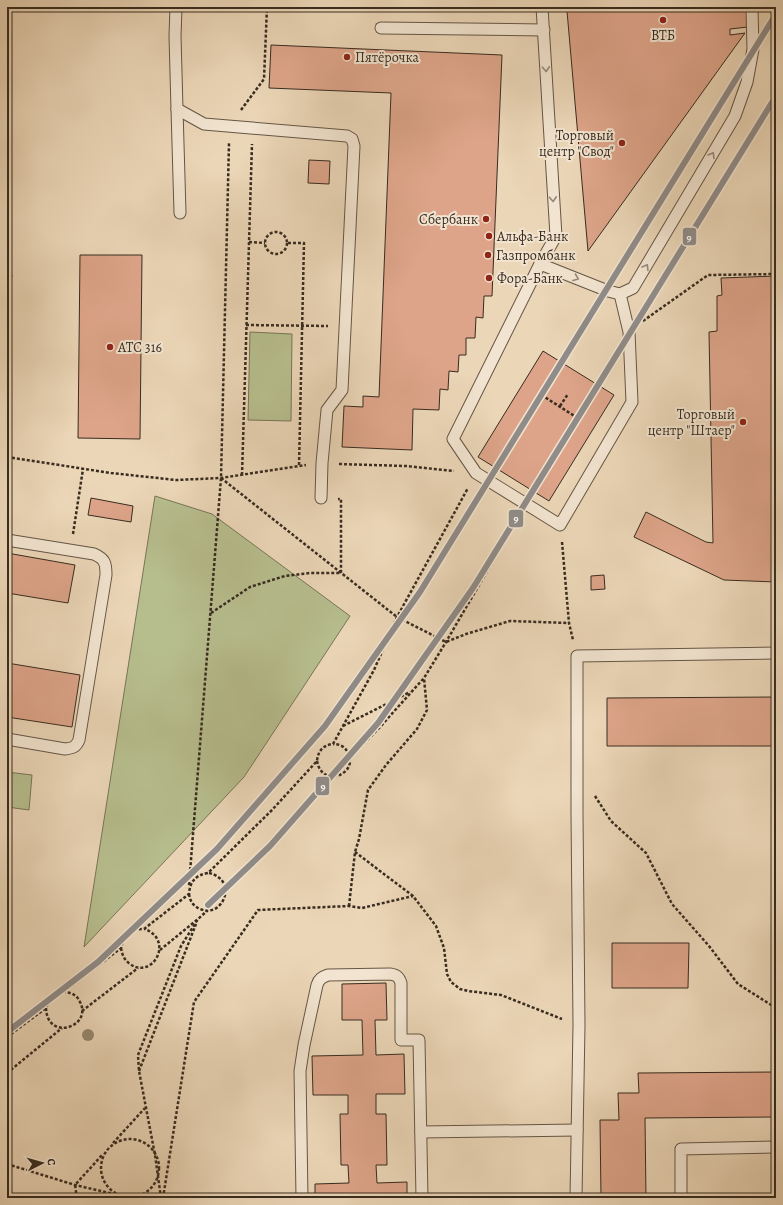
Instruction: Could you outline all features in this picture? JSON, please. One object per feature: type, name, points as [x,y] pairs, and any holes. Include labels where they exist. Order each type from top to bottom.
[{"type":"lane","points":[[176,7],[175,36],[180,213]]},
{"type":"lane","points":[[542,7],[556,236],[540,264],[453,439],[476,473],[560,525],[632,402],[629,332],[620,294]]},
{"type":"lane","points":[[540,264],[608,291],[620,294],[633,288],[735,116],[747,82],[753,48],[752,7]]},
{"type":"lane","points":[[381,28],[544,30]]},
{"type":"lane","points":[[177,109],[204,124],[347,136],[352,139],[354,146],[342,390],[327,410],[322,463],[321,498]]},
{"type":"lane","points":[[7,540],[94,554],[101,557],[106,564],[106,575],[77,746],[65,749],[7,739]]},
{"type":"lane","points":[[576,1198],[579,1026],[576,813],[577,656],[776,653]]},
{"type":"lane","points":[[302,1198],[301,1064],[316,985],[319,979],[328,975],[390,974],[396,975],[401,983],[401,1040],[419,1040],[422,1198]]},
{"type":"lane","points":[[421,1132],[577,1130]]},
{"type":"lane","points":[[681,1198],[681,1149],[776,1148]]},
{"type":"path","points":[[189,888],[196,877],[208,873],[218,877],[226,890],[223,902],[213,910],[202,910],[193,904],[189,894],[189,888],[210,613],[221,478],[230,126],[264,79],[267,7]]},
{"type":"path","points":[[242,475],[253,128]]},
{"type":"path","points":[[274,231],[284,234],[288,243],[284,251],[276,254],[269,252],[266,249],[265,243],[268,235],[274,231]]},
{"type":"path","points":[[249,242],[265,243]]},
{"type":"path","points":[[288,243],[304,243],[300,466]]},
{"type":"path","points":[[629,332],[708,275],[776,274]]},
{"type":"path","points":[[608,291],[543,396],[576,417],[612,358]]},
{"type":"path","points":[[246,325],[345,326]]},
{"type":"path","points":[[560,406],[568,394]]},
{"type":"path","points":[[7,457],[111,473],[176,480],[221,478],[322,463],[406,466],[476,473],[397,618],[374,670],[333,744]]},
{"type":"path","points":[[70,550],[83,469]]},
{"type":"path","points":[[221,478],[397,618],[446,642],[466,634],[510,621],[569,623]]},
{"type":"path","points":[[321,498],[342,499],[341,573]]},
{"type":"path","points":[[350,758],[424,678],[526,504]]},
{"type":"path","points":[[560,525],[569,623],[577,656]]},
{"type":"path","points":[[210,613],[250,586],[285,576],[310,573],[341,573]]},
{"type":"path","points":[[349,906],[355,852],[359,839],[368,790],[386,765],[417,728],[426,710],[424,678]]},
{"type":"path","points":[[342,726],[412,691]]},
{"type":"path","points":[[208,873],[272,810],[317,761],[320,751],[328,744],[342,746],[349,754],[350,758],[350,764],[343,774],[332,777],[324,774],[318,766],[317,761]]},
{"type":"path","points":[[226,890],[332,777]]},
{"type":"path","points":[[594,794],[612,821],[646,854],[672,904],[709,946],[738,984],[776,1008]]},
{"type":"path","points":[[355,852],[413,896],[436,926],[444,948],[447,974],[451,982],[460,989],[501,995],[579,1026]]},
{"type":"path","points":[[144,929],[189,894]]},
{"type":"path","points":[[162,1198],[194,1002],[258,910],[349,906],[362,908],[413,896]]},
{"type":"path","points":[[160,950],[207,910]]},
{"type":"path","points":[[162,1198],[145,1108],[138,1055],[181,946],[198,919]]},
{"type":"path","points":[[139,1071],[198,919]]},
{"type":"path","points":[[144,929],[154,934],[158,939],[160,950],[155,961],[150,965],[144,967],[133,966],[124,958],[122,953],[121,948],[123,941],[131,931],[144,929]]},
{"type":"path","points":[[65,992],[121,948]]},
{"type":"path","points":[[82,1011],[138,967]]},
{"type":"path","points":[[65,992],[76,996],[82,1006],[82,1011],[78,1022],[68,1028],[57,1027],[52,1024],[46,1014],[46,1008],[50,998],[54,994],[65,992]]},
{"type":"path","points":[[7,1037],[46,1008]]},
{"type":"path","points":[[7,1073],[63,1028]]},
{"type":"path","points":[[74,1185],[145,1108]]},
{"type":"path","points":[[155,1155],[150,1147],[141,1141],[132,1139],[122,1140],[113,1144],[106,1151],[102,1160],[102,1177],[106,1185],[113,1192],[120,1196],[130,1197],[139,1195],[148,1190],[154,1183],[158,1174]]},
{"type":"path","points":[[7,1164],[74,1185],[135,1198]]},
{"type":"path","points":[[74,1185],[77,1198]]},
{"type":"green space","points":[[250,332],[292,334],[291,421],[248,420]]},
{"type":"green space","points":[[155,496],[212,514],[350,616],[244,777],[84,947]]},
{"type":"green space","points":[[7,772],[32,775],[29,810],[7,807]]},
{"type":"building","name":"Торговый центр \"Свод\"","points":[[607,7],[746,7],[748,27],[730,29],[730,35],[745,33],[588,251],[567,11]]},
{"type":"building","points":[[271,45],[502,55],[492,296],[484,296],[483,318],[476,317],[475,338],[466,338],[466,355],[459,355],[458,372],[449,371],[448,390],[440,389],[439,410],[413,409],[412,450],[342,447],[344,406],[363,407],[363,396],[379,397],[391,93],[269,88]]},
{"type":"building","points":[[309,160],[330,161],[329,184],[308,183]]},
{"type":"building","name":"АТС 316","points":[[80,255],[142,255],[140,439],[78,438]]},
{"type":"building","points":[[7,257],[12,277],[7,278]]},
{"type":"building","name":"Торговый центр \"Штаер\"","points":[[776,276],[776,582],[724,580],[634,537],[646,512],[706,542],[713,543],[709,332],[717,331],[717,296],[722,295],[721,278]]},
{"type":"building","points":[[543,351],[614,395],[549,501],[478,457]]},
{"type":"building","points":[[91,498],[133,506],[131,522],[88,515]]},
{"type":"building","points":[[7,553],[75,565],[68,603],[7,593]]},
{"type":"building","points":[[604,575],[605,589],[591,590],[591,576]]},
{"type":"building","points":[[7,663],[80,675],[72,727],[7,717]]},
{"type":"building","points":[[776,697],[776,746],[607,746],[607,698]]},
{"type":"building","points":[[612,943],[689,943],[688,988],[612,988]]},
{"type":"building","points":[[386,983],[387,1020],[375,1020],[376,1055],[404,1054],[405,1094],[376,1094],[376,1114],[386,1114],[387,1165],[376,1165],[377,1183],[407,1182],[407,1198],[315,1198],[315,1184],[349,1183],[348,1165],[341,1165],[340,1114],[348,1114],[348,1095],[313,1095],[312,1056],[363,1055],[362,1020],[342,1020],[342,984]]},
{"type":"building","points":[[776,1072],[776,1117],[645,1118],[646,1198],[601,1198],[600,1120],[619,1120],[618,1093],[639,1093],[638,1073]]},
{"type":"transit line","name":"9","points":[[7,1032],[98,962],[217,849],[325,726],[420,592],[776,14]]},
{"type":"transit line","name":"9","points":[[208,905],[270,846],[378,723],[473,588],[776,96]]},
{"type":"place","name":"ВТБ","points":[[663,20]]},
{"type":"place","name":"Пятёрочка","points":[[347,57]]},
{"type":"place","name":"Торговый центр \"Свод\"","points":[[622,143]]},
{"type":"place","name":"Сбербанк","points":[[486,219]]},
{"type":"place","name":"Альфа-Банк","points":[[489,236]]},
{"type":"place","name":"Газпромбанк","points":[[488,255]]},
{"type":"place","name":"Фора-Банк","points":[[489,278]]},
{"type":"place","name":"АТС 316","points":[[110,347]]},
{"type":"place","name":"Торговый центр \"Штаер\"","points":[[743,422]]}]
